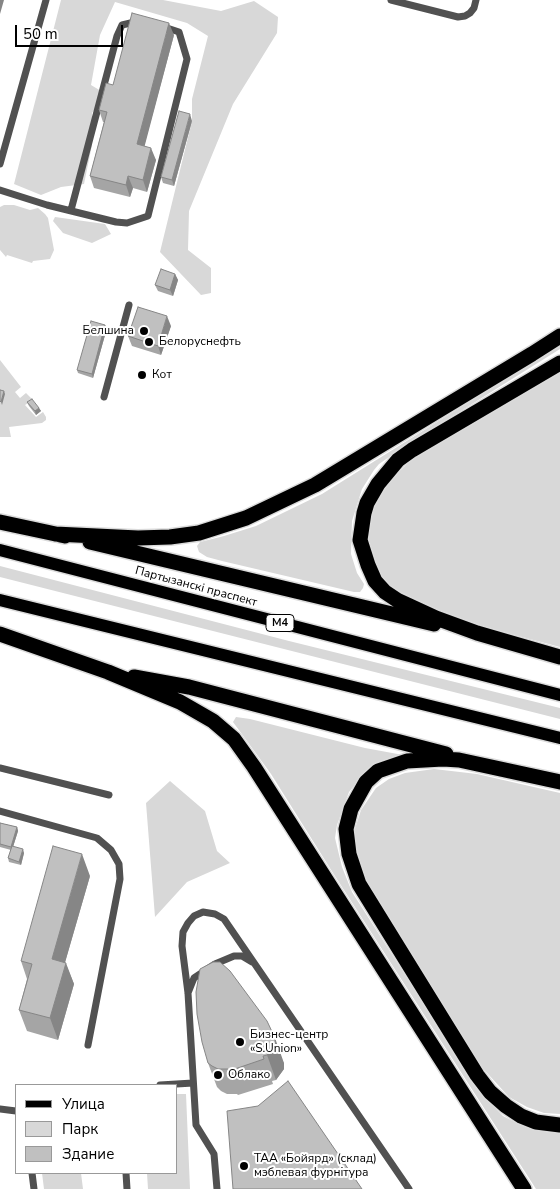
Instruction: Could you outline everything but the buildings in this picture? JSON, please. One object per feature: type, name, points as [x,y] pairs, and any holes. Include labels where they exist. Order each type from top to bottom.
[{"type":"highway","points":[[55,534],[138,538],[170,537],[199,533],[246,518],[315,484],[560,336]]},
{"type":"highway","points":[[478,634],[436,618],[397,600],[385,592],[375,581],[360,540],[367,503],[378,484],[398,460],[560,362]]},
{"type":"highway","points":[[0,522],[478,634],[560,658]]},
{"type":"highway","points":[[0,634],[108,672],[180,702],[203,714],[223,729],[242,749],[524,1189]]},
{"type":"highway","points":[[108,672],[188,687],[560,782]]},
{"type":"highway","points":[[543,778],[443,758],[391,765],[378,771],[366,782],[352,809],[346,829],[348,854],[359,884],[477,1075],[490,1092],[521,1116],[536,1122],[560,1125]]},
{"type":"main road","name":"Партызанскі праспект","points":[[0,550],[560,695]]},
{"type":"main road","points":[[0,600],[560,738]]},
{"type":"lane","points":[[0,164],[46,0]]},
{"type":"lane","points":[[391,0],[458,17],[470,13],[474,8],[476,0]]},
{"type":"lane","points":[[71,210],[117,36],[122,25],[136,20],[145,22]]},
{"type":"lane","points":[[0,190],[47,205],[116,222],[127,223],[148,216],[187,60],[179,32],[153,25]]},
{"type":"lane","points":[[104,396],[129,304]]},
{"type":"lane","points":[[0,768],[109,795]]},
{"type":"lane","points":[[0,811],[97,838],[111,850],[119,864],[120,879],[88,1045]]},
{"type":"lane","points":[[217,1189],[214,1154],[196,1125],[188,993],[182,946],[183,932],[194,916],[203,912],[215,914],[224,919],[409,1189]]},
{"type":"lane","points":[[188,993],[194,978],[215,964],[234,956],[242,956],[255,964]]},
{"type":"lane","points":[[176,1084],[193,1083]]},
{"type":"lane","points":[[0,1109],[15,1110]]},
{"type":"lane","points":[[32,1174],[34,1189]]},
{"type":"lane","points":[[126,1174],[127,1189]]},
{"type":"green space","points":[[61,0],[163,0],[221,11],[254,1],[278,17],[277,33],[233,104],[189,211],[188,250],[211,268],[211,293],[201,295],[160,252],[192,121],[192,99],[208,36],[187,23],[115,2],[100,35],[91,85],[106,94],[92,113],[92,145],[84,184],[61,187],[41,195],[14,184]]},
{"type":"green space","points":[[14,205],[30,210],[38,208],[45,214],[48,218],[54,250],[50,259],[33,261],[32,263],[7,255],[6,257],[0,250],[0,207]]},
{"type":"green space","points":[[55,217],[105,224],[111,234],[92,243],[63,233],[53,221]]},
{"type":"green space","points":[[560,345],[560,349],[405,446],[379,464],[374,470],[362,489],[352,521],[351,554],[357,573],[364,584],[360,592],[222,561],[207,557],[199,552],[197,546],[200,542],[256,526],[322,494]]},
{"type":"green space","points":[[0,360],[21,387],[15,392],[20,398],[26,393],[33,400],[25,405],[36,417],[43,412],[46,417],[46,420],[42,423],[9,427],[11,437],[0,437]]},
{"type":"green space","points":[[560,371],[560,647],[435,614],[395,593],[380,578],[368,545],[368,525],[372,513],[376,502],[391,480],[410,461],[422,453]]},
{"type":"green space","points":[[0,566],[289,641],[560,708],[560,719],[0,577]]},
{"type":"green space","points":[[236,717],[365,748],[414,757],[370,769],[349,792],[337,825],[335,838],[342,867],[352,892],[480,1092],[503,1116],[517,1123],[546,1132],[560,1133],[560,1189],[536,1189],[271,774],[233,722]]},
{"type":"green space","points":[[434,769],[477,774],[560,793],[560,1114],[544,1113],[527,1107],[509,1097],[477,1062],[368,887],[360,869],[353,835],[361,810],[376,788],[389,779],[405,773]]},
{"type":"green space","points":[[170,781],[205,811],[217,851],[230,863],[187,882],[155,917],[146,803]]},
{"type":"green space","points":[[178,1094],[186,1094],[190,1189],[148,1189],[147,1174],[178,1174]]},
{"type":"green space","points":[[42,1174],[81,1174],[83,1189],[44,1189]]},
{"type":"place","name":"Белшина","points":[[144,331]]},
{"type":"place","name":"Белоруснефть","points":[[149,342]]},
{"type":"place","name":"Кот","points":[[142,375]]},
{"type":"place","name":"Бизнес-центр «S.Union»","points":[[240,1042]]},
{"type":"place","name":"Облако","points":[[218,1075]]},
{"type":"place","name":"ТАА «Бойярд» (склад) мэблевая фурнітура","points":[[244,1166]]}]
